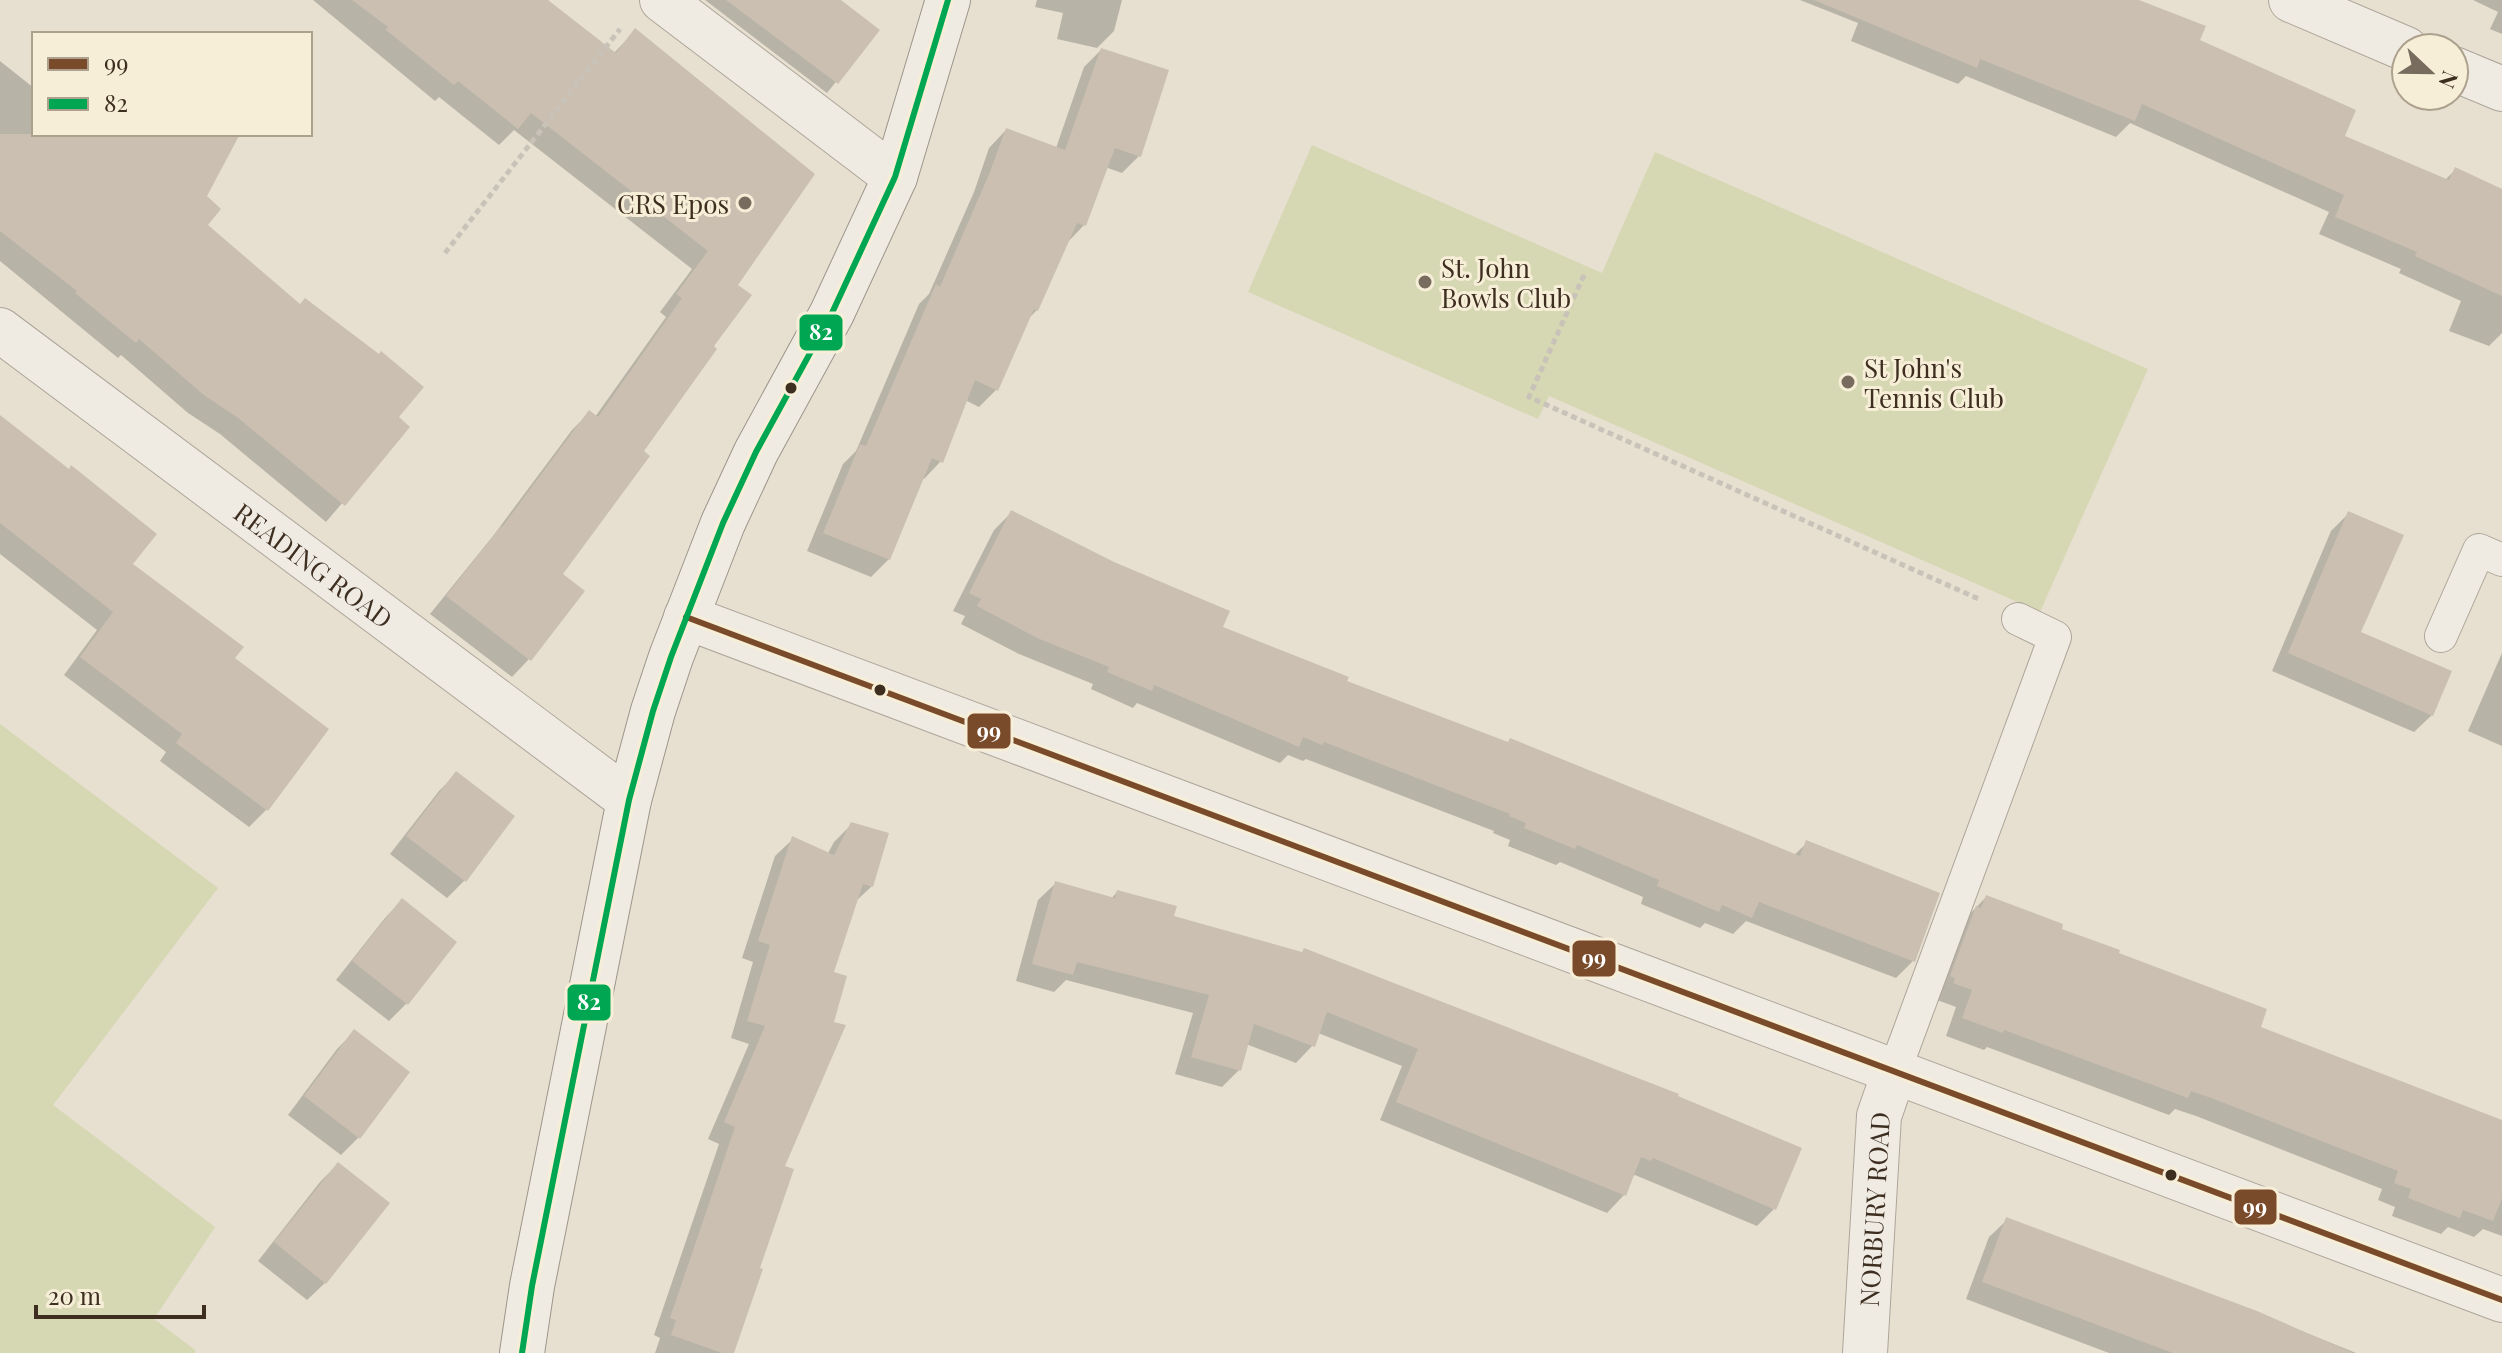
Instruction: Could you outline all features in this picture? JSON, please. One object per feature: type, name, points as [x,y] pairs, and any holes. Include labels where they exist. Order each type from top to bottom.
[{"type":"street","points":[[522,1353],[532,1286],[629,800],[653,711],[723,523],[756,452],[832,313],[895,177],[948,0]]},
{"type":"street","points":[[2291,0],[2390,42]]},
{"type":"street","points":[[644,10],[895,177]]},
{"type":"street","points":[[2470,76],[2502,89]]},
{"type":"street","name":"READING ROAD","points":[[0,330],[629,800]]},
{"type":"street","points":[[686,617],[2502,1300]]},
{"type":"street","name":"NORBURY ROAD","points":[[1865,1353],[1879,1116],[1895,1070]]},
{"type":"lane","points":[[2441,636],[2479,550],[2502,560]]},
{"type":"lane","points":[[1895,1070],[2055,637],[2018,619]]},
{"type":"path","points":[[445,253],[644,10]]},
{"type":"path","points":[[1584,275],[1529,397],[1977,597],[2018,619]]},
{"type":"green space","name":"St John's Tennis Club","points":[[1312,145],[1602,273],[1655,152],[2148,369],[2040,612],[1549,396],[1538,419],[1248,292]]},
{"type":"green space","points":[[0,724],[218,888],[53,1105],[215,1227],[154,1319],[195,1353],[0,1353]]},
{"type":"building","points":[[352,0],[548,0],[616,53],[635,28],[815,174],[738,285],[752,295],[644,451],[650,456],[563,574],[585,591],[531,661],[446,596],[589,410],[598,417],[682,298],[676,294],[708,251],[531,113],[518,129],[458,81],[454,85]]},
{"type":"building","points":[[726,0],[841,0],[880,30],[838,84]]},
{"type":"building","points":[[1814,0],[2139,0],[2206,26],[2200,40],[2356,110],[2345,136],[2449,180],[2455,167],[2502,189],[2502,296],[2415,256],[2417,252],[2335,217],[2344,195],[2142,104],[2135,121],[1980,59],[1977,68]]},
{"type":"building","points":[[1101,48],[1169,70],[1141,157],[1115,148],[1086,226],[1077,223],[998,391],[975,380],[943,463],[932,458],[890,560],[823,533],[860,444],[866,446],[936,284],[940,287],[1006,128],[1065,150]]},
{"type":"building","points":[[0,134],[239,136],[207,196],[221,209],[208,225],[300,304],[305,298],[379,354],[381,351],[424,387],[399,417],[410,427],[345,506],[237,417],[205,396],[139,339],[136,343],[75,293],[77,291],[0,231]]},
{"type":"building","points":[[0,415],[69,469],[71,465],[157,534],[133,564],[244,647],[235,658],[329,729],[268,811],[176,743],[182,734],[80,657],[113,612],[0,523]]},
{"type":"building","points":[[1011,510],[1114,562],[1230,611],[1223,627],[1349,677],[1347,681],[1508,742],[1510,738],[1800,856],[1806,840],[1940,893],[1915,962],[1759,902],[1752,918],[1722,905],[1719,912],[1657,886],[1659,880],[1577,845],[1575,849],[1524,828],[1526,823],[1510,814],[1324,742],[1322,745],[1303,737],[1299,747],[1154,685],[1152,691],[1107,672],[1109,667],[1037,638],[977,606],[981,599],[969,593]]},
{"type":"building","points":[[2348,511],[2404,535],[2361,632],[2452,671],[2433,716],[2288,653]]},
{"type":"building","points":[[456,771],[515,816],[466,882],[406,836]]},
{"type":"building","points":[[851,822],[889,833],[873,887],[863,884],[834,972],[847,976],[834,1022],[846,1025],[785,1166],[794,1169],[734,1353],[722,1353],[671,1335],[676,1320],[670,1318],[735,1127],[724,1122],[765,1026],[747,1021],[770,945],[758,941],[792,836],[834,855]]},
{"type":"building","points":[[1055,881],[1115,898],[1117,890],[1177,906],[1174,916],[1302,952],[1304,948],[1679,1094],[1802,1148],[1776,1210],[1653,1158],[1651,1161],[1641,1157],[1626,1196],[1396,1102],[1418,1049],[1327,1012],[1315,1047],[1254,1024],[1241,1071],[1191,1057],[1209,995],[1077,962],[1073,975],[1032,964]]},
{"type":"building","points":[[1986,895],[2063,924],[2062,929],[2120,950],[2119,953],[2267,1009],[2261,1027],[2502,1120],[2502,1198],[2493,1221],[2463,1210],[2460,1218],[2408,1198],[2411,1189],[2394,1183],[2398,1171],[2214,1099],[2191,1091],[2188,1098],[2004,1030],[2003,1033],[1962,1018],[1972,990],[1953,983],[1955,978],[1950,976],[1976,906],[1981,908]]},
{"type":"building","points":[[402,898],[457,942],[408,1005],[352,961]]},
{"type":"building","points":[[354,1029],[410,1072],[360,1139],[304,1096]]},
{"type":"building","points":[[338,1162],[390,1203],[326,1284],[274,1242]]},
{"type":"building","points":[[2006,1217],[2257,1311],[2353,1353],[2173,1353],[1982,1282]]},
{"type":"transit line","name":"82","points":[[522,1353],[532,1286],[629,800],[653,711],[723,523],[756,452],[832,313],[895,177],[948,0]]},
{"type":"transit line","name":"99","points":[[686,617],[2502,1300]]},
{"type":"place","name":"CRS Epos","points":[[745,203]]},
{"type":"place","name":"St. John Bowls Club","points":[[1425,282]]},
{"type":"place","name":"St John's Tennis Club","points":[[1848,382]]}]
